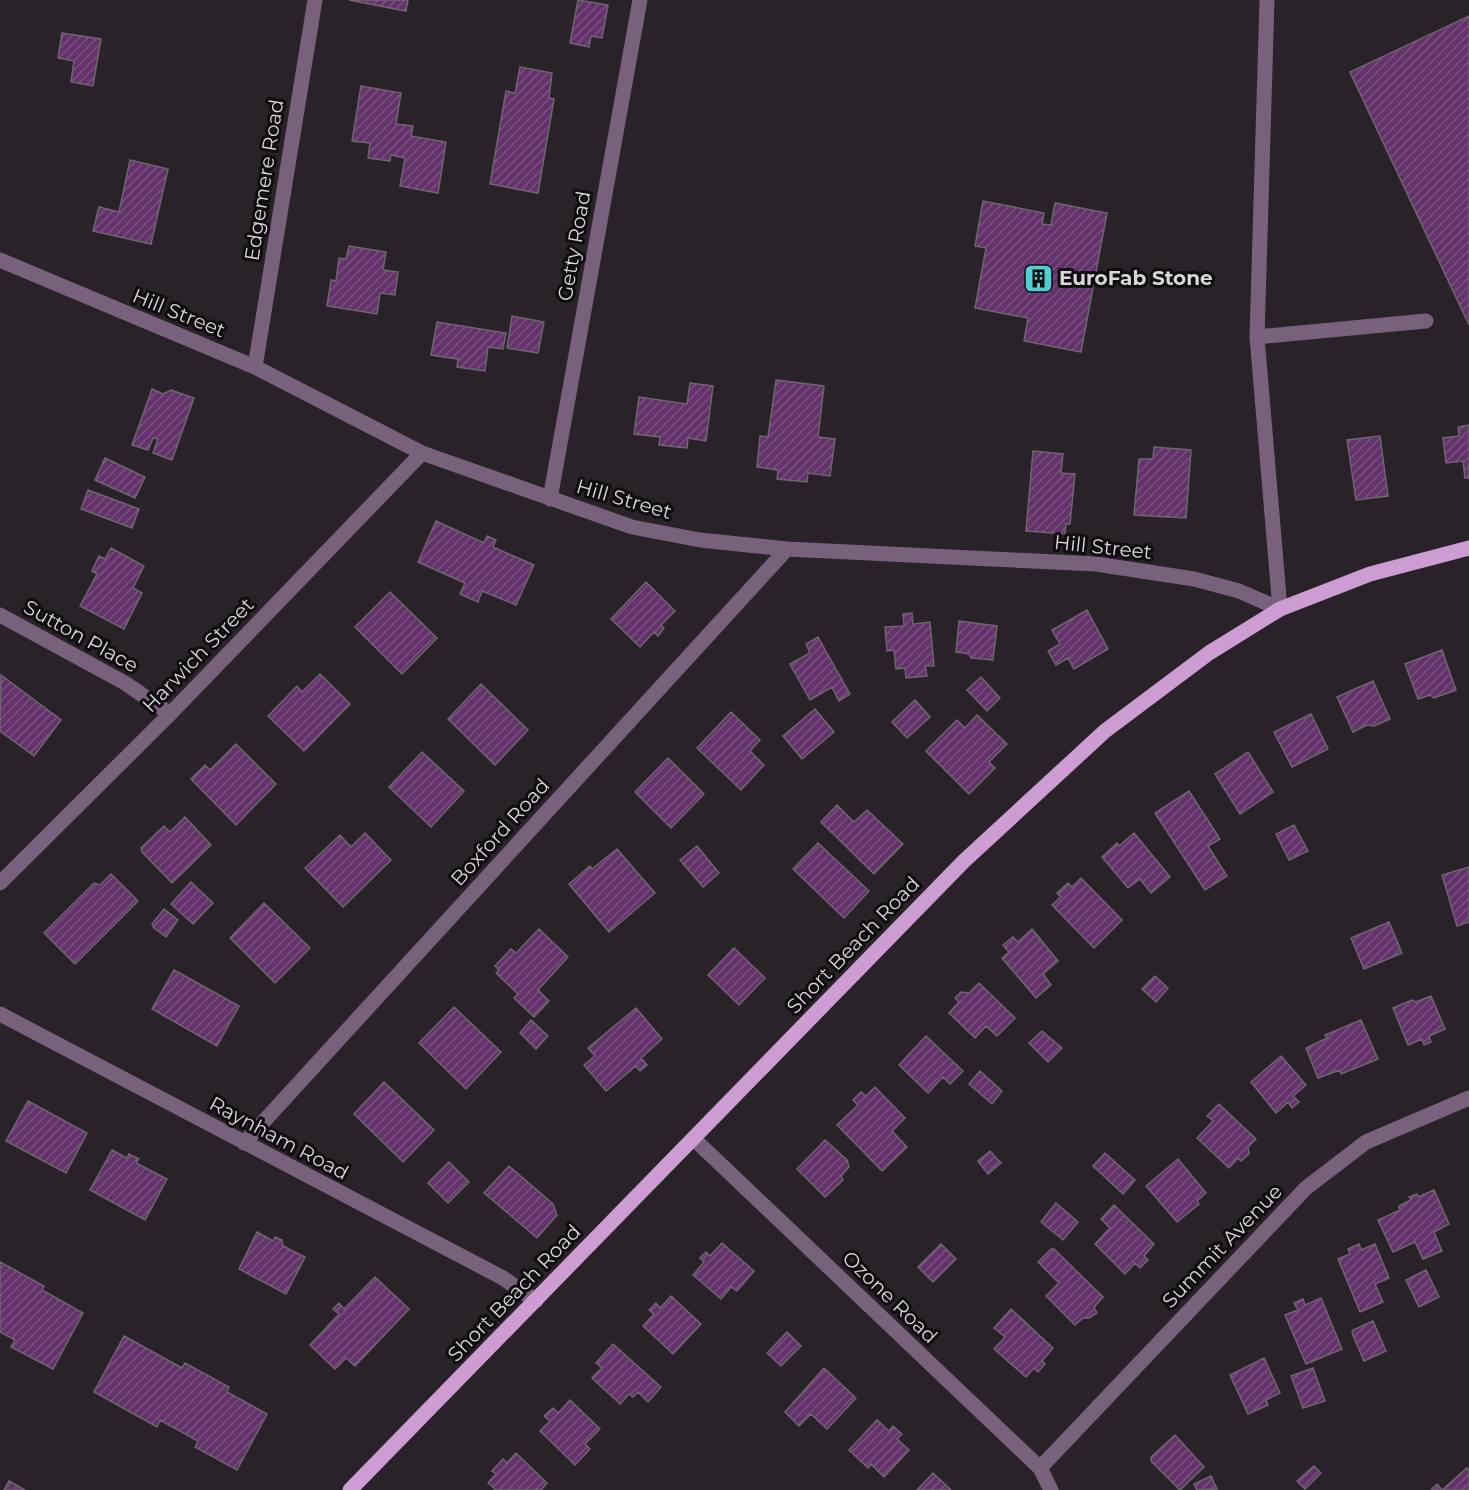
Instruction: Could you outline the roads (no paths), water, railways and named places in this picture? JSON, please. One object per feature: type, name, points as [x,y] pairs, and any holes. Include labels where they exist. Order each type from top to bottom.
[{"type":"main road","name":"Short Beach Road","points":[[351,1490],[964,861],[1105,731],[1209,653],[1280,609],[1370,574],[1469,548]]},
{"type":"street","name":"Edgemere Road","points":[[255,367],[315,0]]},
{"type":"street","name":"Getty Road","points":[[550,499],[640,0]]},
{"type":"street","points":[[1267,0],[1257,337],[1280,609]]},
{"type":"street","name":"Hill Street","points":[[0,260],[255,367],[422,453],[632,527],[700,540],[787,549],[1096,564],[1194,579],[1239,591],[1280,609]]},
{"type":"street","points":[[1257,337],[1426,321]]},
{"type":"street","name":"Harwich Street","points":[[0,883],[170,714],[422,453]]},
{"type":"street","name":"Boxford Road","points":[[244,1143],[787,549]]},
{"type":"street","name":"Sutton Place","points":[[0,615],[125,683],[170,714]]},
{"type":"street","name":"Raynham Road","points":[[0,1014],[503,1278],[536,1301]]},
{"type":"street","name":"Summit Avenue","points":[[1040,1468],[1306,1188],[1366,1142],[1469,1098]]},
{"type":"street","name":"Ozone Road","points":[[694,1139],[1040,1468],[1051,1490]]},
{"type":"place","name":"EuroFab Stone","points":[[1038,278]]}]
